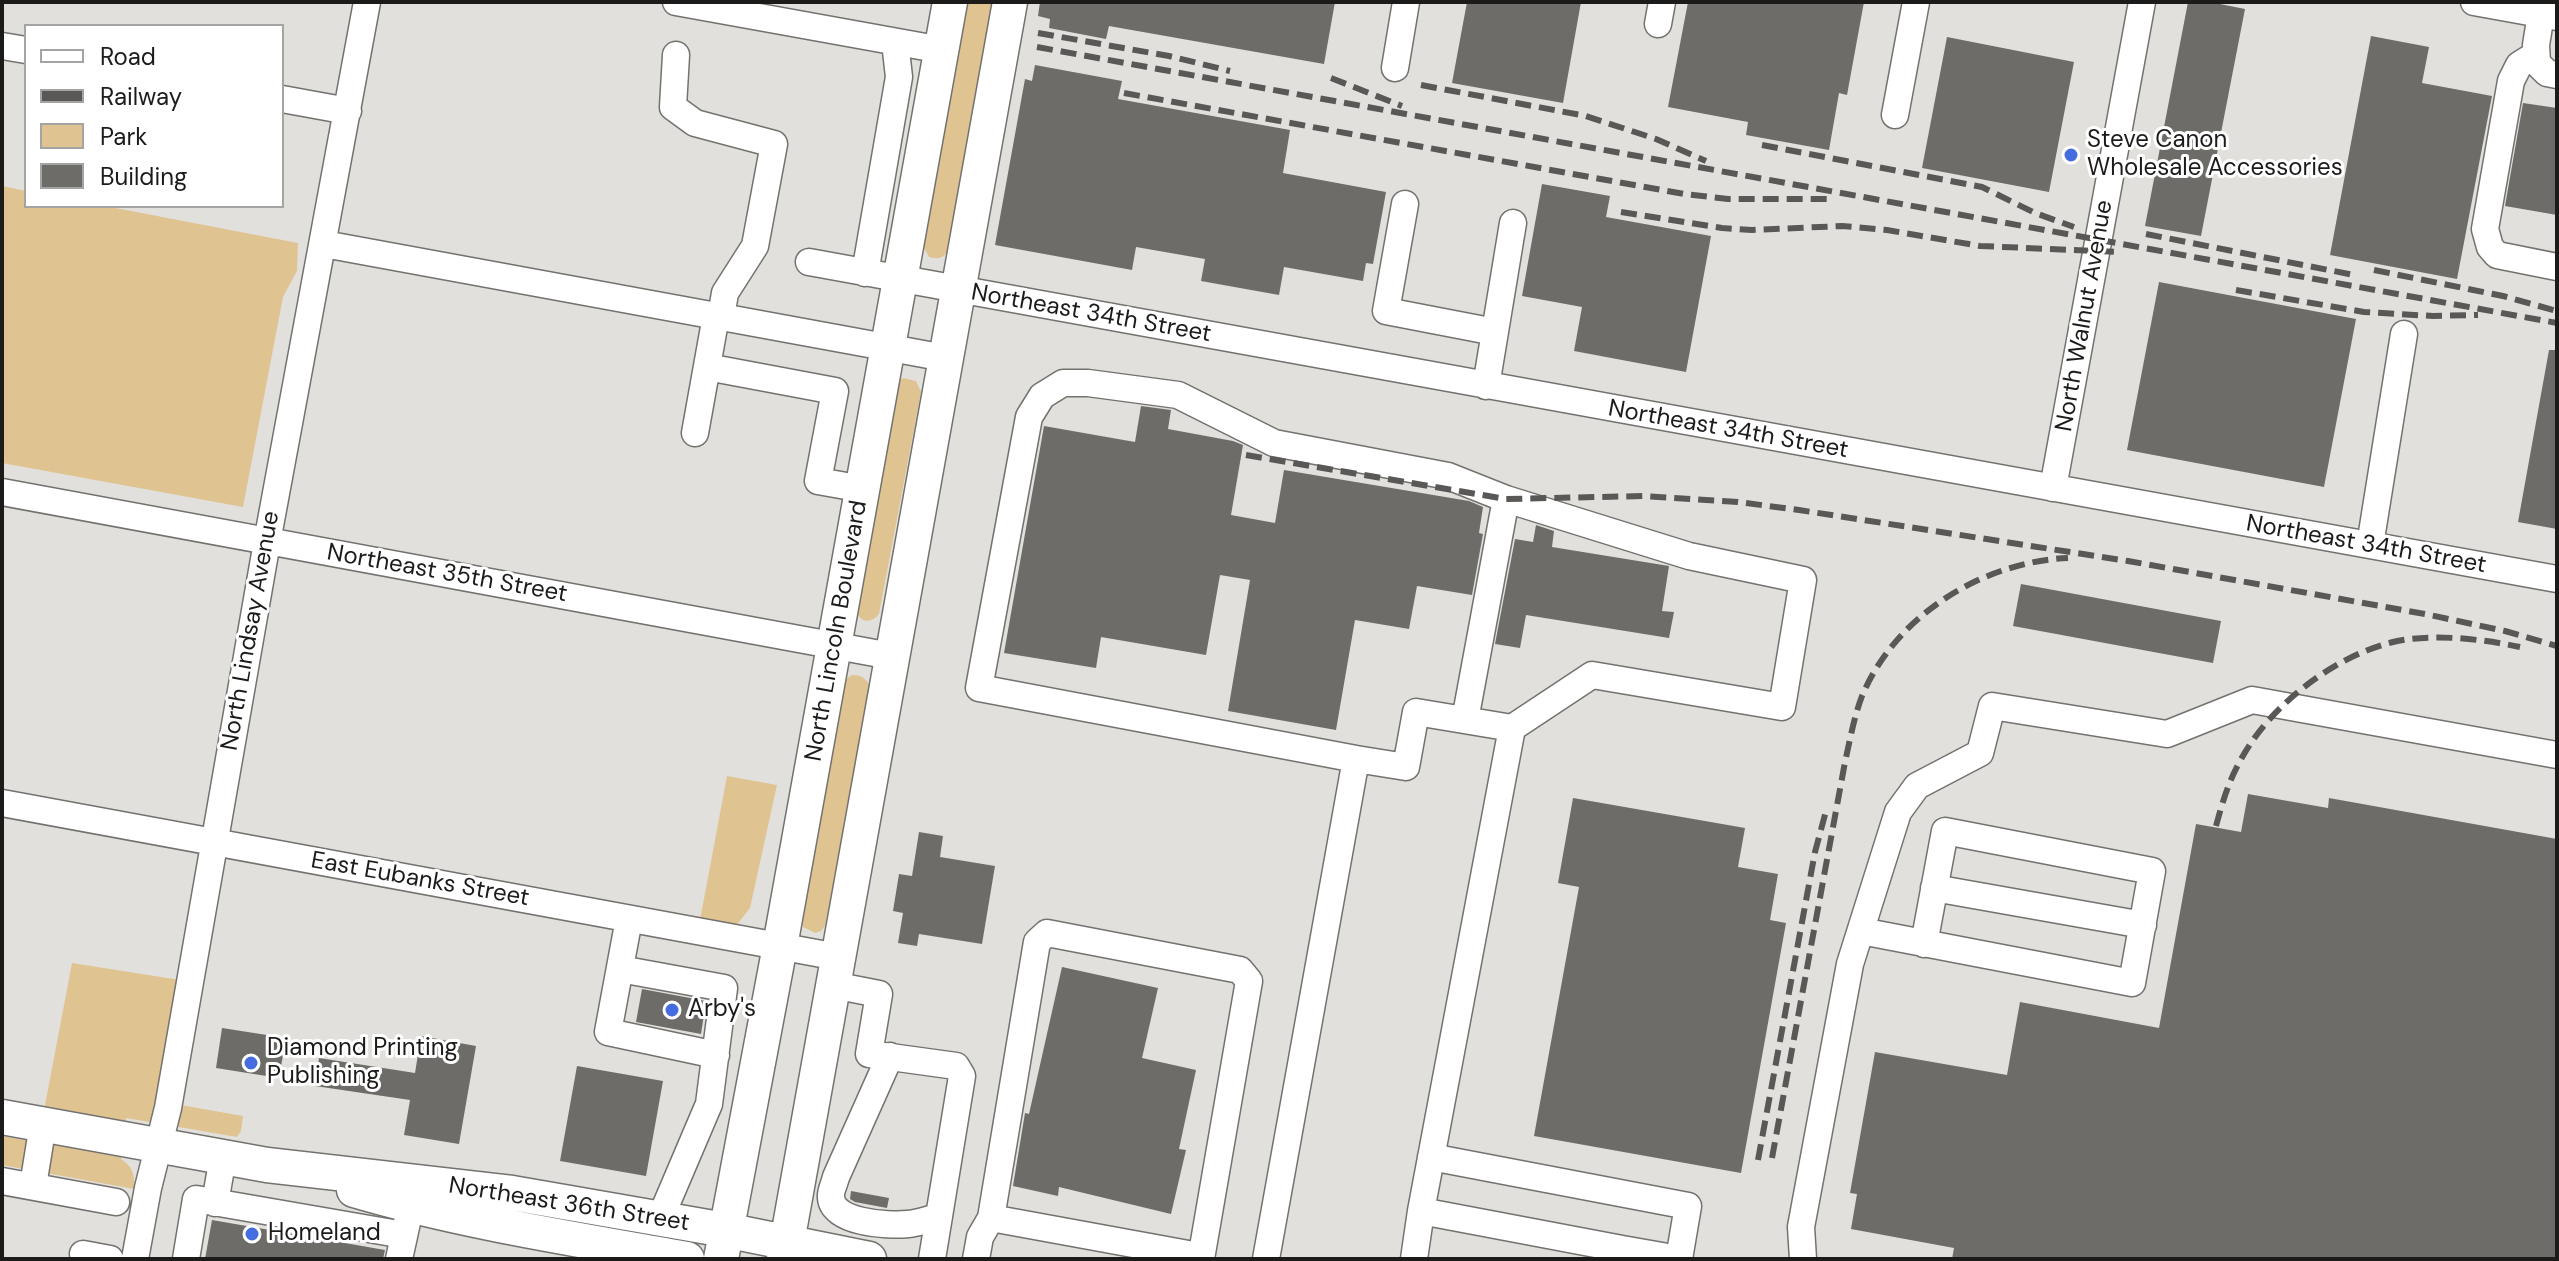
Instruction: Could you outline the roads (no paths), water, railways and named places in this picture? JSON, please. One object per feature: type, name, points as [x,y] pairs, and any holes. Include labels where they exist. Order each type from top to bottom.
[{"type":"main road","name":"North Lincoln Boulevard","points":[[723,1244],[780,946],[950,2]]},
{"type":"main road","points":[[785,1251],[1010,2]]},
{"type":"main road","name":"Northeast 36th Street","points":[[2,1117],[267,1165],[512,1193],[660,1219],[723,1244],[869,1259]]},
{"type":"main road","name":"Northeast 36th Street","points":[[267,1165],[399,1233],[506,1228],[687,1259]]},
{"type":"street","name":"North Lindsay Avenue","points":[[135,1259],[168,1108],[267,542],[367,2]]},
{"type":"street","points":[[676,2],[758,9],[895,42],[942,50]]},
{"type":"street","points":[[1395,68],[1406,2]]},
{"type":"street","points":[[1895,115],[1916,2]]},
{"type":"street","name":"North Walnut Avenue","points":[[2053,488],[2142,2]]},
{"type":"street","points":[[2474,2],[2549,16],[2535,55],[2519,65],[2511,81],[2485,229],[2490,247],[2497,255],[2557,267]]},
{"type":"street","points":[[865,273],[899,77],[895,42]]},
{"type":"street","points":[[2,46],[24,50]]},
{"type":"street","points":[[676,55],[673,107],[695,123],[774,144],[755,246],[725,293],[695,433]]},
{"type":"street","points":[[2535,55],[2540,68],[2557,75]]},
{"type":"street","points":[[284,99],[348,111]]},
{"type":"street","points":[[1405,204],[1386,311],[1495,332]]},
{"type":"street","points":[[1486,386],[1513,223]]},
{"type":"street","points":[[324,244],[945,358]]},
{"type":"street","name":"Northeast 34th Street","points":[[809,262],[2557,579]]},
{"type":"street","points":[[2370,545],[2404,334]]},
{"type":"street","points":[[707,367],[835,391],[818,481],[863,489]]},
{"type":"street","points":[[1063,383],[1088,383],[1178,395],[1274,443],[1448,476],[1506,499],[1689,556],[1803,580],[1782,707],[1592,675],[1512,728],[1416,712],[1406,767],[979,688],[1029,417],[1042,396],[1063,383]]},
{"type":"street","name":"Northeast 35th Street","points":[[2,492],[891,656]]},
{"type":"street","points":[[1465,720],[1506,499]]},
{"type":"street","points":[[1803,1259],[1801,1227],[1850,964],[1898,812],[1917,786],[1980,753],[1992,706],[2167,734],[2252,700],[2557,755]]},
{"type":"street","points":[[1414,1259],[1512,728]]},
{"type":"street","points":[[1266,1259],[1356,759]]},
{"type":"street","name":"East Eubanks Street","points":[[2,803],[780,946],[879,994],[869,1054],[890,1056]]},
{"type":"street","points":[[1861,931],[1924,944],[2132,983],[2152,871],[1945,831],[1924,944]]},
{"type":"street","points":[[1934,888],[2143,925]]},
{"type":"street","points":[[629,919],[608,1032],[716,1055]]},
{"type":"street","points":[[976,1259],[980,1237],[991,1218],[1037,942],[1047,933],[1240,970],[1249,981],[1200,1257],[991,1218]]},
{"type":"street","points":[[620,969],[724,988],[709,1104],[660,1219]]},
{"type":"street","points":[[932,1259],[939,1217],[962,1076],[956,1066],[890,1056],[836,1177],[831,1196],[833,1204],[837,1212],[849,1218],[879,1224],[907,1224],[939,1217]]},
{"type":"street","points":[[33,1186],[43,1124]]},
{"type":"street","points":[[215,1203],[223,1157]]},
{"type":"street","points":[[1421,1211],[1621,1254],[1679,1259],[1688,1206],[1431,1157]]},
{"type":"street","points":[[2,1181],[116,1202]]},
{"type":"street","points":[[186,1259],[196,1199],[399,1233]]},
{"type":"street","points":[[309,1218],[346,1235],[399,1233]]},
{"type":"street","points":[[83,1254],[110,1259]]},
{"type":"railway","points":[[1038,33],[1169,56],[1230,71]]},
{"type":"railway","points":[[1037,47],[2557,323]]},
{"type":"railway","points":[[1331,78],[1402,106]]},
{"type":"railway","points":[[1421,85],[1586,116],[1656,139],[1706,161]]},
{"type":"railway","points":[[1124,93],[1684,194],[1728,199],[1831,199]]},
{"type":"railway","points":[[1762,145],[1982,187],[2035,213],[2074,227]]},
{"type":"railway","points":[[1621,212],[1722,228],[1752,230],[1842,226],[1887,230],[1980,246],[2121,252]]},
{"type":"railway","points":[[2146,234],[2354,275]]},
{"type":"railway","points":[[2374,270],[2503,296],[2557,311]]},
{"type":"railway","points":[[2236,290],[2364,312],[2478,315]]},
{"type":"railway","points":[[1246,455],[1506,499],[1644,496],[1738,502],[1799,510],[2128,561],[2425,614],[2557,646]]},
{"type":"railway","points":[[1772,1158],[1845,762],[1862,696],[1877,667],[1896,641],[1919,618],[1946,598],[2004,570],[2068,558]]},
{"type":"railway","points":[[2216,826],[2232,778],[2251,742],[2284,704],[2347,659],[2408,639],[2457,638],[2520,647]]},
{"type":"railway","points":[[1758,1160],[1815,852],[1826,811]]},
{"type":"place","name":"Steve Canon Wholesale Accessories","points":[[2071,155]]},
{"type":"place","name":"Arby's","points":[[672,1010]]},
{"type":"place","name":"Diamond Printing Publishing","points":[[251,1063]]},
{"type":"place","name":"Homeland","points":[[252,1234]]}]
